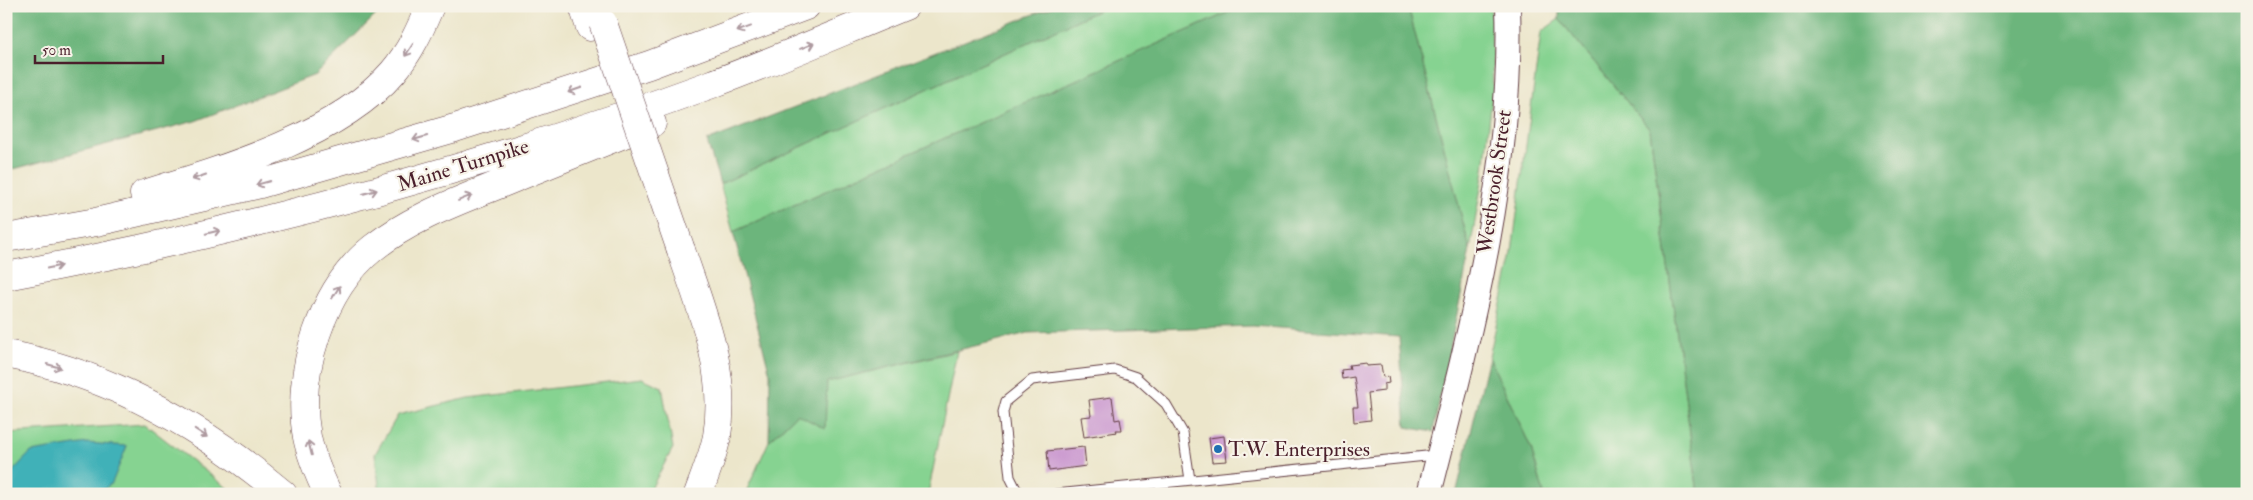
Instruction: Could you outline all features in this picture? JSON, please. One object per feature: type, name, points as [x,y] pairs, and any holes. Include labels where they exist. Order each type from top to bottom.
[{"type":"highway","points":[[6,230],[132,197],[195,178],[288,142],[324,124],[360,101],[391,74],[415,41],[430,6]]},
{"type":"highway","name":"Maine Turnpike","points":[[6,238],[96,222],[260,184],[446,131],[649,65],[806,6]]},
{"type":"highway","name":"Maine Turnpike","points":[[6,276],[102,258],[293,214],[490,158],[713,84],[905,6]]},
{"type":"highway","points":[[593,16],[674,251],[710,336],[719,376],[717,436],[698,494]]},
{"type":"highway","points":[[328,494],[318,475],[307,436],[305,416],[306,375],[310,355],[324,316],[344,280],[372,249],[405,225],[442,207],[696,106],[713,84]]},
{"type":"highway","points":[[674,251],[697,338],[705,377],[706,419],[702,439],[690,478],[681,494]]},
{"type":"highway","points":[[6,354],[55,366],[94,379],[168,413],[203,433],[283,494]]},
{"type":"main road","name":"Westbrook Street","points":[[1429,494],[1463,356],[1491,222],[1509,61],[1508,6]]},
{"type":"lane","points":[[1022,494],[1016,489],[1010,477],[1003,412],[1006,401],[1032,380],[1115,370],[1136,377],[1166,404],[1183,433],[1190,480]]},
{"type":"lane","points":[[1056,494],[1439,455]]},
{"type":"green space","points":[[6,6],[385,6],[315,75],[195,121],[6,171]]},
{"type":"green space","points":[[1055,6],[1108,6],[720,184],[707,141]]},
{"type":"green space","points":[[1108,6],[1243,6],[733,232],[720,184]]},
{"type":"green space","points":[[1243,6],[1408,6],[1470,250],[1433,432],[1406,427],[1399,337],[1253,326],[1028,333],[827,382],[825,429],[797,414],[769,441],[770,374],[733,232]]},
{"type":"green space","points":[[1408,6],[1491,6],[1493,89],[1484,170],[1470,250]]},
{"type":"green space","points":[[1559,6],[2247,6],[2247,494],[1698,494],[1650,130],[1559,19]]},
{"type":"green space","points":[[1559,19],[1650,130],[1698,494],[1544,494],[1531,448],[1489,357],[1511,259],[1541,32]]},
{"type":"green space","points":[[957,351],[928,494],[745,494],[769,441],[797,414],[825,428],[826,382]]},
{"type":"green space","points":[[1489,357],[1531,448],[1544,494],[1456,494]]},
{"type":"green space","points":[[642,378],[662,387],[673,448],[648,494],[380,494],[375,454],[398,415],[468,398]]},
{"type":"green space","points":[[145,424],[235,494],[6,494],[6,433]]},
{"type":"water","points":[[87,443],[127,446],[112,483],[98,494],[6,494],[6,478],[31,452]]},
{"type":"building","points":[[1366,363],[1366,366],[1381,365],[1383,377],[1388,376],[1389,383],[1384,384],[1384,391],[1368,393],[1371,420],[1354,422],[1353,407],[1358,407],[1354,377],[1342,379],[1341,370],[1350,369],[1349,365]]},
{"type":"building","points":[[1112,397],[1115,420],[1120,419],[1122,430],[1084,437],[1081,417],[1091,416],[1089,400]]},
{"type":"building","name":"T.W. Enterprises","points":[[1224,436],[1227,461],[1212,462],[1209,438]]},
{"type":"building","points":[[1084,447],[1086,466],[1049,471],[1047,451]]},
{"type":"place","name":"T.W. Enterprises","points":[[1218,449]]}]
